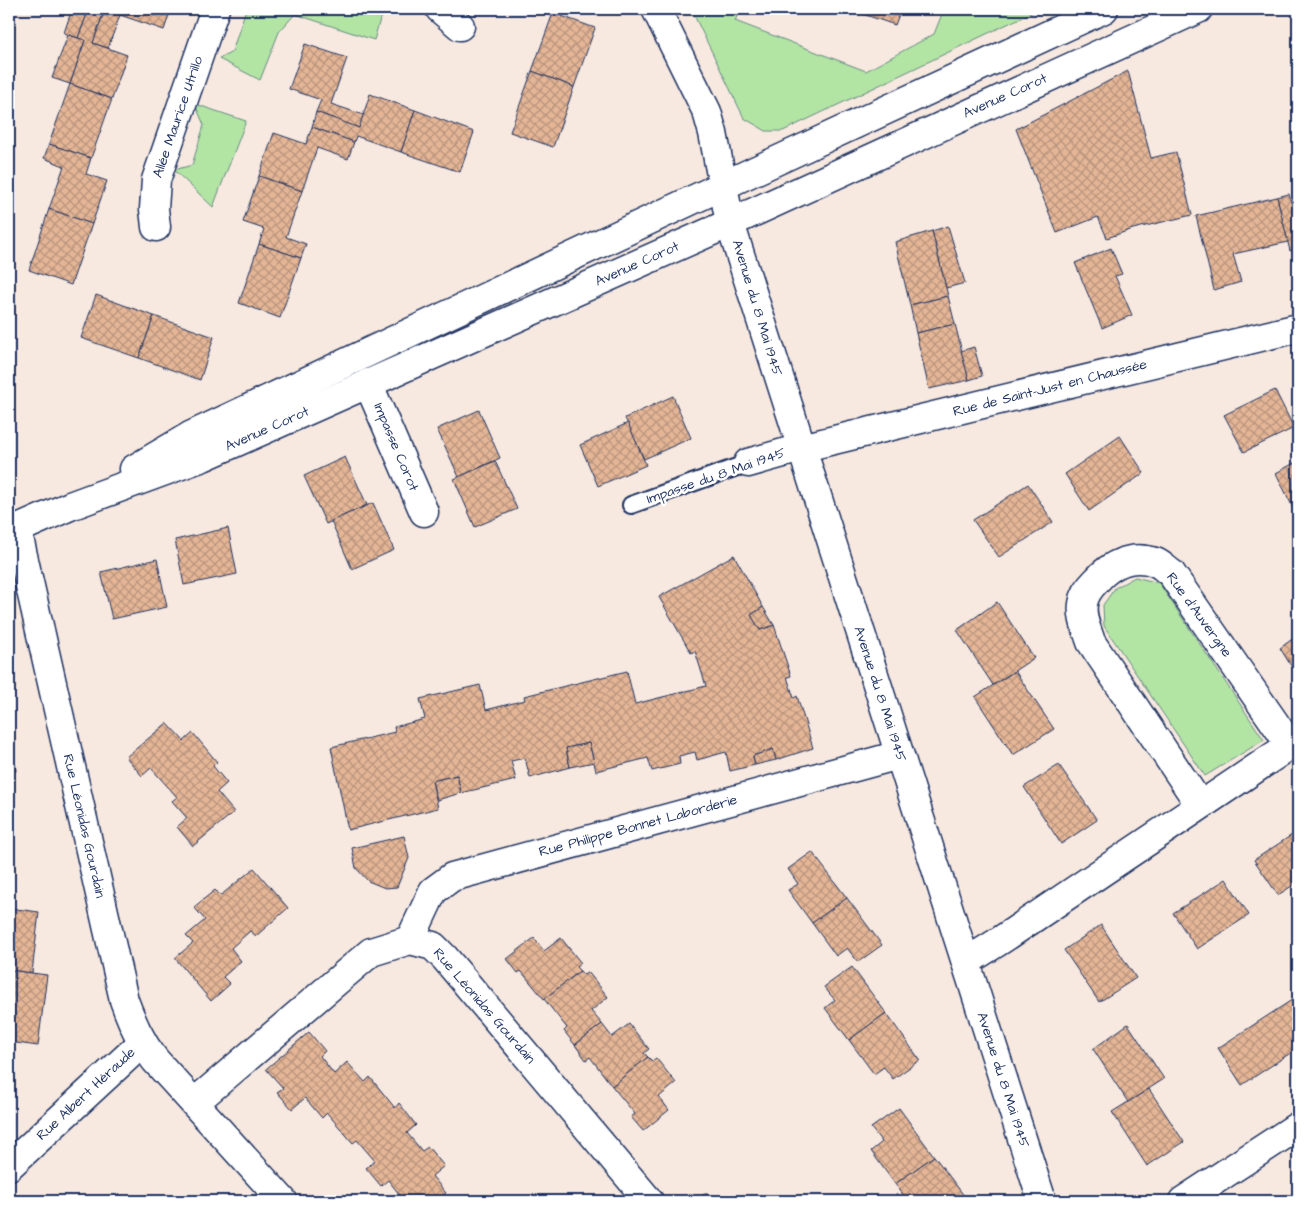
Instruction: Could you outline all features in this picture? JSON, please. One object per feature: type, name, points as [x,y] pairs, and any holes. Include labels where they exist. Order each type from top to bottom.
[{"type":"street","name":"Allée Maurice Utrillo","points":[[156,227],[154,201],[156,180],[215,9]]},
{"type":"street","name":"Avenue du 8 Mai 1945","points":[[656,9],[707,112],[713,133],[730,222],[1042,1201]]},
{"type":"street","name":"Avenue Corot","points":[[70,506],[190,436],[1104,9]]},
{"type":"street","name":"Avenue Corot","points":[[13,531],[70,506],[203,457],[730,222],[1198,9]]},
{"type":"street","name":"Rue de Saint-Just en Chaussée","points":[[801,448],[1298,328]]},
{"type":"street","name":"Impasse Corot","points":[[368,383],[424,512]]},
{"type":"street","name":"Impasse du 8 Mai 1945","points":[[748,463],[801,448]]},
{"type":"street","name":"Rue Léonidas Gourdain","points":[[13,531],[124,1000],[142,1044],[283,1201]]},
{"type":"street","name":"Rue d'Auvergne","points":[[966,962],[1294,743],[1171,573],[1156,562],[1140,560],[1122,561],[1105,571],[1091,586],[1083,603],[1084,621],[1092,642],[1200,805]]},
{"type":"street","name":"Rue Philippe Bonnet Laborderie","points":[[410,940],[433,891],[452,876],[899,755]]},
{"type":"street","name":"Rue Léonidas Gourdain","points":[[410,940],[433,946],[445,958],[650,1201]]},
{"type":"street","points":[[194,1103],[371,952],[410,940]]},
{"type":"street","name":"Rue Albert Héraude","points":[[9,1166],[142,1044]]},
{"type":"street","points":[[1183,1201],[1298,1126]]},
{"type":"lane","name":"Impasse du 8 Mai 1945","points":[[631,505],[748,463]]},
{"type":"green space","points":[[246,9],[383,9],[374,40],[295,14],[279,32],[260,80],[219,59],[232,52]]},
{"type":"green space","points":[[691,9],[740,9],[735,21],[866,71],[934,34],[944,9],[1039,9],[783,131],[766,131],[744,118]]},
{"type":"green space","points":[[195,104],[246,121],[213,207],[174,170],[192,165],[204,125]]},
{"type":"green space","points":[[1135,577],[1159,583],[1264,740],[1205,776],[1104,626],[1103,605],[1115,588]]},
{"type":"building","points":[[72,9],[89,9],[78,38],[64,33]]},
{"type":"building","points":[[89,9],[105,9],[93,43],[127,55],[112,99],[70,84],[85,40],[78,38]]},
{"type":"building","points":[[105,9],[171,9],[164,30],[120,15],[108,48],[93,43]]},
{"type":"building","points":[[848,9],[901,9],[895,25]]},
{"type":"building","points":[[553,13],[595,28],[574,87],[532,71]]},
{"type":"building","points":[[68,35],[85,40],[70,84],[52,78]]},
{"type":"building","points":[[305,44],[347,58],[331,104],[364,115],[359,128],[316,112],[321,100],[289,89]]},
{"type":"building","points":[[532,71],[574,87],[553,147],[510,132]]},
{"type":"building","points":[[1128,71],[1151,158],[1176,152],[1192,215],[1133,229],[1107,238],[1098,217],[1057,233],[1016,129]]},
{"type":"building","points":[[70,84],[112,99],[91,158],[49,144]]},
{"type":"building","points":[[370,94],[415,110],[401,152],[356,136],[354,142],[312,127],[316,112],[359,128]]},
{"type":"building","points":[[415,110],[474,132],[460,172],[401,152]]},
{"type":"building","points":[[312,127],[354,142],[348,159],[317,148],[302,191],[259,176],[274,133],[306,144]]},
{"type":"building","points":[[49,144],[91,158],[86,174],[107,181],[92,224],[49,209],[64,166],[44,158]]},
{"type":"building","points":[[259,176],[302,191],[286,237],[306,244],[301,258],[259,244],[264,229],[243,222]]},
{"type":"building","points":[[1289,194],[1298,230],[1298,249],[1290,251],[1277,197]]},
{"type":"building","points":[[1277,197],[1288,242],[1233,254],[1241,282],[1214,290],[1196,216]]},
{"type":"building","points":[[49,209],[92,224],[71,285],[29,270]]},
{"type":"building","points":[[948,226],[965,283],[946,288],[932,231]]},
{"type":"building","points":[[932,231],[948,296],[910,305],[895,242]]},
{"type":"building","points":[[259,244],[301,258],[280,318],[239,303]]},
{"type":"building","points":[[1111,248],[1122,274],[1115,276],[1132,315],[1102,328],[1075,263]]},
{"type":"building","points":[[96,295],[154,316],[139,358],[81,338]]},
{"type":"building","points":[[948,296],[955,324],[916,333],[910,305]]},
{"type":"building","points":[[154,316],[214,337],[200,380],[139,358]]},
{"type":"building","points":[[955,324],[969,380],[929,389],[916,333]]},
{"type":"building","points":[[974,347],[982,376],[969,380],[961,351]]},
{"type":"building","points":[[1275,390],[1294,428],[1244,452],[1224,415]]},
{"type":"building","points":[[673,396],[691,438],[644,459],[625,418]]},
{"type":"building","points":[[479,410],[500,458],[459,477],[437,429]]},
{"type":"building","points":[[628,423],[646,465],[598,486],[580,445]]},
{"type":"building","points":[[1120,436],[1144,473],[1089,511],[1065,474]]},
{"type":"building","points":[[345,457],[367,505],[326,524],[304,476]]},
{"type":"building","points":[[495,461],[517,509],[475,527],[454,479]]},
{"type":"building","points":[[1298,461],[1298,518],[1276,473]]},
{"type":"building","points":[[1028,484],[1053,522],[999,557],[973,520]]},
{"type":"building","points":[[373,503],[394,550],[352,569],[331,521]]},
{"type":"building","points":[[228,528],[237,574],[184,585],[175,540]]},
{"type":"building","points":[[734,555],[763,607],[751,615],[760,630],[774,625],[791,676],[787,677],[794,698],[797,696],[813,748],[776,760],[773,749],[753,756],[755,765],[730,771],[726,752],[697,760],[695,752],[679,756],[680,764],[652,771],[648,758],[596,771],[589,743],[566,748],[570,767],[530,778],[525,758],[511,761],[516,780],[461,793],[457,775],[432,781],[438,808],[348,830],[331,747],[395,732],[394,727],[425,719],[420,699],[480,685],[486,710],[525,700],[524,696],[627,671],[635,704],[706,686],[695,651],[691,653],[659,597]]},
{"type":"building","points":[[157,559],[167,607],[112,619],[101,572]]},
{"type":"building","points":[[997,602],[1034,658],[993,685],[957,630]]},
{"type":"building","points":[[763,607],[774,625],[760,630],[751,615]]},
{"type":"building","points":[[1298,635],[1298,677],[1280,648]]},
{"type":"building","points":[[1015,671],[1054,729],[1013,755],[975,697]]},
{"type":"building","points":[[167,723],[184,741],[193,733],[217,762],[213,766],[227,783],[217,792],[234,812],[193,846],[177,827],[187,818],[172,801],[177,797],[151,768],[142,776],[126,757]]},
{"type":"building","points":[[9,735],[16,771],[9,773]]},
{"type":"building","points":[[589,743],[594,762],[570,767],[566,748]]},
{"type":"building","points":[[773,749],[776,760],[755,765],[753,756]]},
{"type":"building","points":[[1059,765],[1097,820],[1061,844],[1024,787]]},
{"type":"building","points":[[457,775],[461,793],[437,800],[432,781]]},
{"type":"building","points":[[1298,831],[1298,882],[1278,895],[1254,860]]},
{"type":"building","points":[[404,836],[409,858],[397,887],[385,888],[368,881],[356,868],[352,848]]},
{"type":"building","points":[[812,852],[847,898],[812,923],[788,890],[798,884],[788,869]]},
{"type":"building","points":[[254,868],[288,908],[256,936],[250,931],[231,948],[241,961],[223,977],[230,984],[211,1001],[175,958],[193,943],[186,936],[205,920],[194,907],[215,890],[220,896]]},
{"type":"building","points":[[1226,879],[1249,915],[1197,949],[1173,913]]},
{"type":"building","points":[[847,898],[882,945],[858,962],[847,948],[836,956],[812,923]]},
{"type":"building","points":[[9,908],[39,912],[32,973],[9,970]]},
{"type":"building","points":[[1101,925],[1136,978],[1099,1002],[1064,950]]},
{"type":"building","points":[[534,938],[544,951],[561,938],[581,963],[576,967],[580,971],[544,999],[521,971],[518,973],[507,959]]},
{"type":"building","points":[[852,967],[886,1013],[849,1040],[825,1008],[835,1000],[824,987]]},
{"type":"building","points":[[9,970],[47,975],[38,1046],[9,1042]]},
{"type":"building","points":[[580,971],[584,975],[588,972],[608,997],[591,1011],[602,1024],[575,1045],[564,1031],[567,1028],[544,999]]},
{"type":"building","points":[[1298,996],[1298,1048],[1242,1085],[1218,1048]]},
{"type":"building","points":[[886,1013],[920,1060],[893,1079],[884,1067],[874,1074],[849,1040]]},
{"type":"building","points":[[602,1024],[612,1037],[629,1024],[649,1049],[644,1053],[648,1057],[612,1086],[590,1057],[586,1060],[575,1045]]},
{"type":"building","points":[[1128,1024],[1164,1079],[1128,1102],[1093,1049]]},
{"type":"building","points":[[309,1032],[325,1051],[320,1056],[334,1074],[347,1062],[365,1082],[370,1077],[395,1108],[399,1103],[416,1125],[407,1133],[422,1151],[428,1147],[444,1166],[432,1176],[446,1193],[441,1197],[444,1201],[403,1201],[388,1180],[381,1186],[366,1168],[375,1161],[357,1140],[353,1143],[327,1113],[322,1118],[305,1098],[292,1109],[277,1092],[283,1088],[266,1069]]},
{"type":"building","points":[[648,1057],[652,1061],[656,1058],[676,1083],[659,1097],[669,1110],[643,1131],[631,1117],[635,1114],[612,1086]]},
{"type":"building","points":[[1149,1089],[1184,1142],[1147,1166],[1112,1112]]},
{"type":"building","points":[[899,1108],[934,1156],[895,1184],[871,1151],[882,1142],[871,1128]]},
{"type":"building","points":[[934,1156],[968,1201],[908,1201],[895,1184]]},
{"type":"building","points":[[706,1193],[713,1201],[695,1201]]}]
